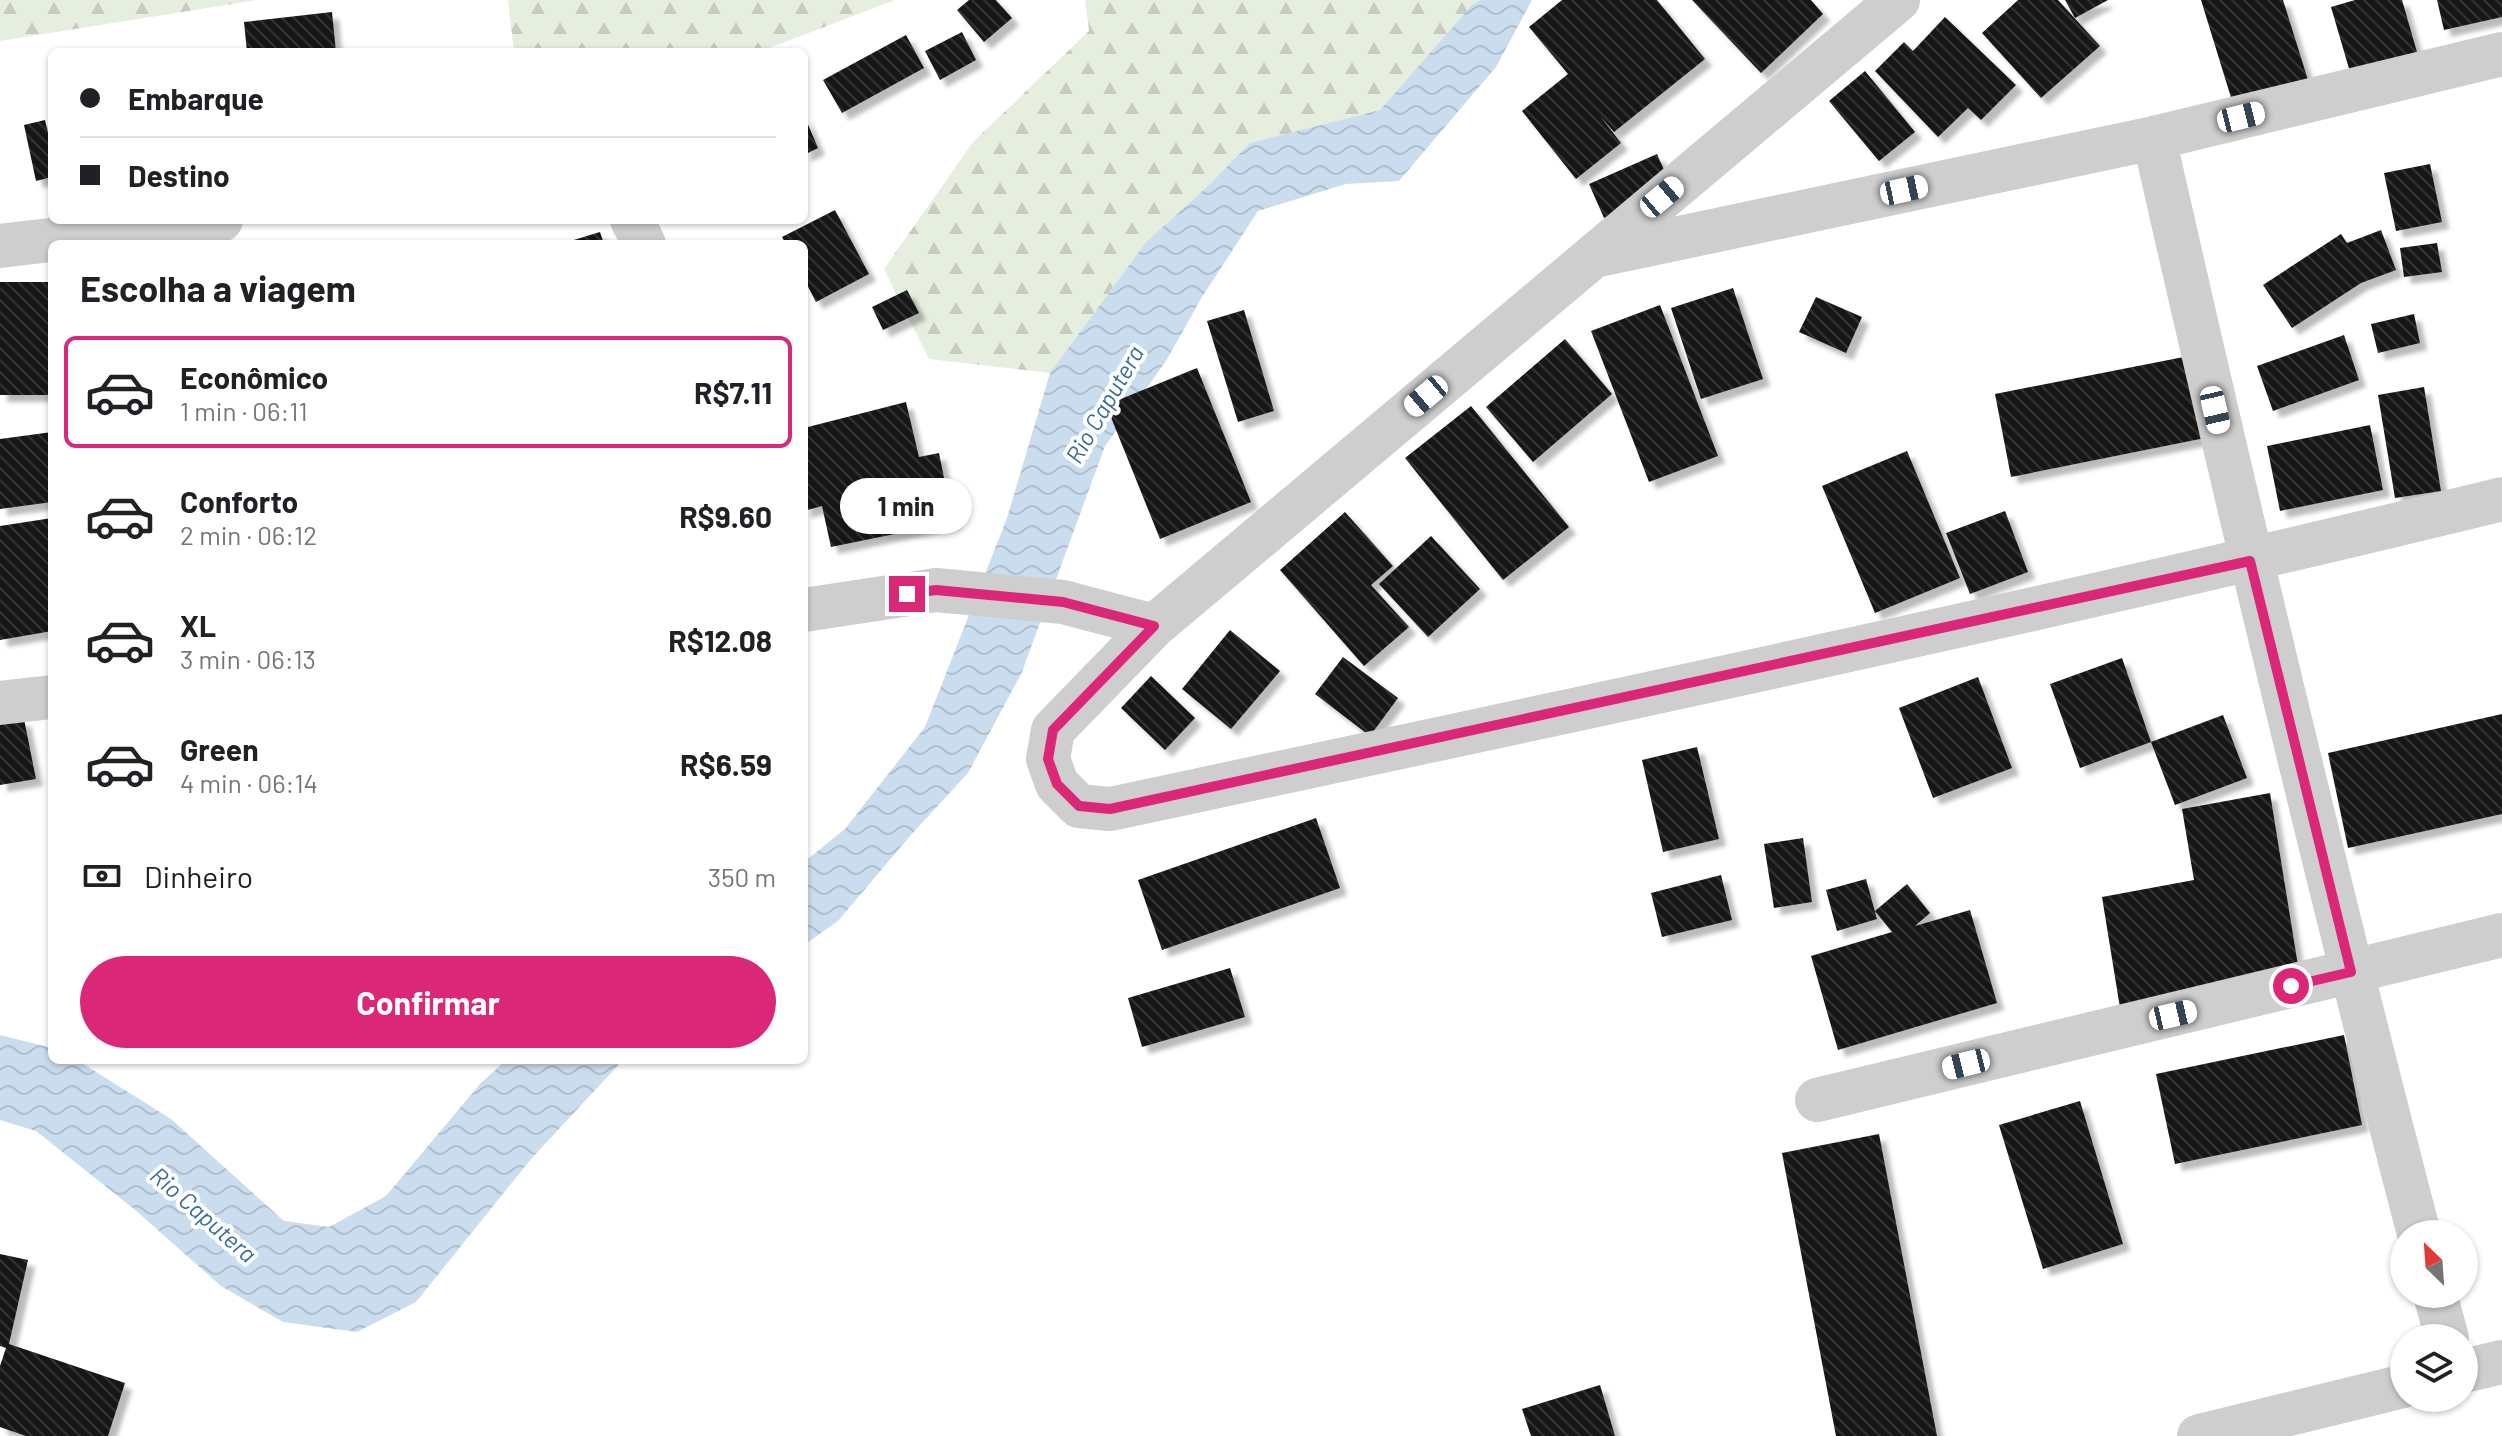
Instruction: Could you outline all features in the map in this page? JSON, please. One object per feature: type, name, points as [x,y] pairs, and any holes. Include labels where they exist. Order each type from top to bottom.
[{"type":"street","points":[[1898,0],[1154,626],[1053,730],[1048,759],[1057,784],[1079,806],[1110,809],[2250,561],[2502,499]]},
{"type":"street","points":[[1591,256],[2154,138],[2502,54]]},
{"type":"street","points":[[2154,138],[2250,561],[2415,1220]]},
{"type":"street","points":[[51,240],[187,224]]},
{"type":"street","points":[[0,246],[48,240]]},
{"type":"street","points":[[809,598],[936,590],[1063,602],[1154,626]]},
{"type":"street","points":[[0,703],[48,697]]},
{"type":"street","points":[[1817,1100],[2502,935]]},
{"type":"street","points":[[2478,1368],[2502,1362]]},
{"type":"street","points":[[2199,1436],[2390,1389]]},
{"type":"green space","points":[[0,0],[257,0],[0,41]]},
{"type":"green space","points":[[508,0],[895,0],[769,48],[514,48]]},
{"type":"green space","points":[[1085,0],[1480,0],[1380,110],[1250,144],[1146,242],[1050,373],[929,359],[884,269],[973,142],[1089,31]]},
{"type":"water","name":"Rio Caputera","points":[[1480,0],[1532,0],[1496,67],[1399,181],[1346,184],[1258,211],[1202,297],[1166,361],[1105,446],[1022,672],[968,773],[838,921],[808,942],[808,859],[845,829],[925,727],[1007,518],[1050,373],[1146,242],[1250,143],[1380,110],[1472,5]]},
{"type":"water","name":"Rio Caputera","points":[[0,1035],[48,1047],[48,1064],[83,1064],[171,1119],[284,1221],[329,1227],[386,1196],[480,1084],[502,1064],[619,1064],[531,1159],[416,1302],[357,1332],[283,1322],[221,1286],[134,1209],[36,1131],[0,1120]]},
{"type":"building","points":[[969,0],[996,0],[1012,18],[984,42],[957,10]]},
{"type":"building","points":[[1562,0],[1657,0],[1705,59],[1614,132],[1600,116],[1621,143],[1576,179],[1522,111],[1568,74],[1529,27]]},
{"type":"building","points":[[1692,0],[1811,0],[1823,14],[1761,73]]},
{"type":"building","points":[[2018,0],[2058,0],[2100,46],[2041,98],[1982,33]]},
{"type":"building","points":[[2065,0],[2108,0],[2075,18]]},
{"type":"building","points":[[2201,0],[2283,0],[2308,80],[2233,104]]},
{"type":"building","points":[[2355,0],[2402,0],[2417,52],[2350,72],[2331,7]]},
{"type":"building","points":[[2437,0],[2502,0],[2502,17],[2444,30]]},
{"type":"building","points":[[332,12],[336,48],[247,48],[244,22]]},
{"type":"building","points":[[1945,17],[2016,85],[1981,120],[1968,108],[1938,137],[1875,71],[1904,42],[1913,51]]},
{"type":"building","points":[[962,32],[976,60],[940,80],[925,51]]},
{"type":"building","points":[[906,35],[924,68],[842,113],[823,80]]},
{"type":"building","points":[[1865,71],[1915,132],[1879,161],[1829,101]]},
{"type":"building","points":[[45,120],[48,178],[36,181],[24,125]]},
{"type":"building","points":[[808,124],[818,148],[808,153]]},
{"type":"building","points":[[1657,154],[1672,188],[1604,218],[1589,184]]},
{"type":"building","points":[[2430,164],[2442,222],[2396,231],[2384,173]]},
{"type":"building","points":[[835,210],[869,274],[816,302],[808,287],[808,240],[784,240],[782,237]]},
{"type":"building","points":[[2381,230],[2396,270],[2361,283],[2292,328],[2263,285],[2341,234],[2347,243]]},
{"type":"building","points":[[600,232],[603,240],[574,240]]},
{"type":"building","points":[[2437,243],[2442,272],[2404,277],[2400,248]]},
{"type":"building","points":[[0,282],[48,282],[48,395],[0,395]]},
{"type":"building","points":[[1733,288],[1763,379],[1701,399],[1671,308]]},
{"type":"building","points":[[907,290],[919,313],[883,330],[872,307]]},
{"type":"building","points":[[1816,297],[1862,317],[1846,353],[1799,332]]},
{"type":"building","points":[[1660,305],[1718,456],[1649,482],[1591,331]]},
{"type":"building","points":[[1244,310],[1274,411],[1238,422],[1207,321]]},
{"type":"building","points":[[2414,314],[2420,343],[2378,353],[2371,324]]},
{"type":"building","points":[[2344,335],[2359,380],[2273,411],[2257,366]]},
{"type":"building","points":[[1565,339],[1612,394],[1533,462],[1486,407]]},
{"type":"building","points":[[2199,354],[2215,436],[2011,477],[1995,394]]},
{"type":"building","points":[[1197,368],[1251,502],[1160,539],[1106,405]]},
{"type":"building","points":[[2424,387],[2441,491],[2395,498],[2378,395]]},
{"type":"building","points":[[906,402],[919,457],[939,453],[953,522],[831,547],[822,506],[808,510],[808,427]]},
{"type":"building","points":[[1471,406],[1569,527],[1503,580],[1405,458]]},
{"type":"building","points":[[2370,425],[2383,490],[2280,511],[2267,446]]},
{"type":"building","points":[[48,433],[48,503],[0,509],[0,439]]},
{"type":"building","points":[[1907,451],[1960,578],[1875,613],[1822,486]]},
{"type":"building","points":[[2005,511],[2028,572],[1970,594],[1946,533]]},
{"type":"building","points":[[1345,512],[1393,566],[1371,585],[1409,627],[1364,666],[1280,570]]},
{"type":"building","points":[[48,519],[48,632],[0,640],[0,526]]},
{"type":"building","points":[[1431,536],[1480,589],[1428,637],[1379,584]]},
{"type":"building","points":[[1230,630],[1280,671],[1231,729],[1182,689]]},
{"type":"building","points":[[1343,657],[1398,698],[1370,736],[1315,694]]},
{"type":"building","points":[[2122,658],[2151,742],[2080,768],[2050,684]]},
{"type":"building","points":[[1151,676],[1195,718],[1165,750],[1121,708]]},
{"type":"building","points":[[1978,677],[2012,768],[1933,798],[1899,708]]},
{"type":"building","points":[[2502,714],[2502,814],[2348,848],[2328,753]]},
{"type":"building","points":[[2223,715],[2247,778],[2175,805],[2151,742]]},
{"type":"building","points":[[24,719],[36,779],[0,785],[0,723]]},
{"type":"building","points":[[1697,747],[1719,839],[1663,852],[1642,760]]},
{"type":"building","points":[[2270,793],[2300,978],[2120,1008],[2102,897],[2194,880],[2182,809]]},
{"type":"building","points":[[1316,818],[1340,888],[1162,950],[1138,880]]},
{"type":"building","points":[[1803,838],[1812,902],[1774,908],[1764,844]]},
{"type":"building","points":[[1721,875],[1732,920],[1662,937],[1651,893]]},
{"type":"building","points":[[1866,879],[1877,919],[1837,931],[1826,890]]},
{"type":"building","points":[[1907,884],[1930,913],[1915,926],[1970,910],[1997,1003],[1838,1050],[1811,956],[1892,932],[1875,911]]},
{"type":"building","points":[[1230,968],[1245,1017],[1142,1047],[1128,998]]},
{"type":"building","points":[[2344,1035],[2362,1125],[2175,1164],[2156,1074]]},
{"type":"building","points":[[2080,1101],[2123,1244],[2043,1269],[1999,1125]]},
{"type":"building","points":[[1879,1134],[1937,1436],[1836,1436],[1782,1153]]},
{"type":"building","points":[[0,1254],[28,1260],[9,1344],[125,1383],[108,1436],[26,1436],[0,1427],[0,1366],[6,1348],[0,1346]]},
{"type":"building","points":[[1600,1385],[1615,1436],[1531,1436],[1522,1409]]},
{"type":"route","points":[[907,594],[936,590],[1063,602],[1154,626],[1053,730],[1048,759],[1057,784],[1079,806],[1110,809],[2250,561],[2351,972],[2291,986]]}]
